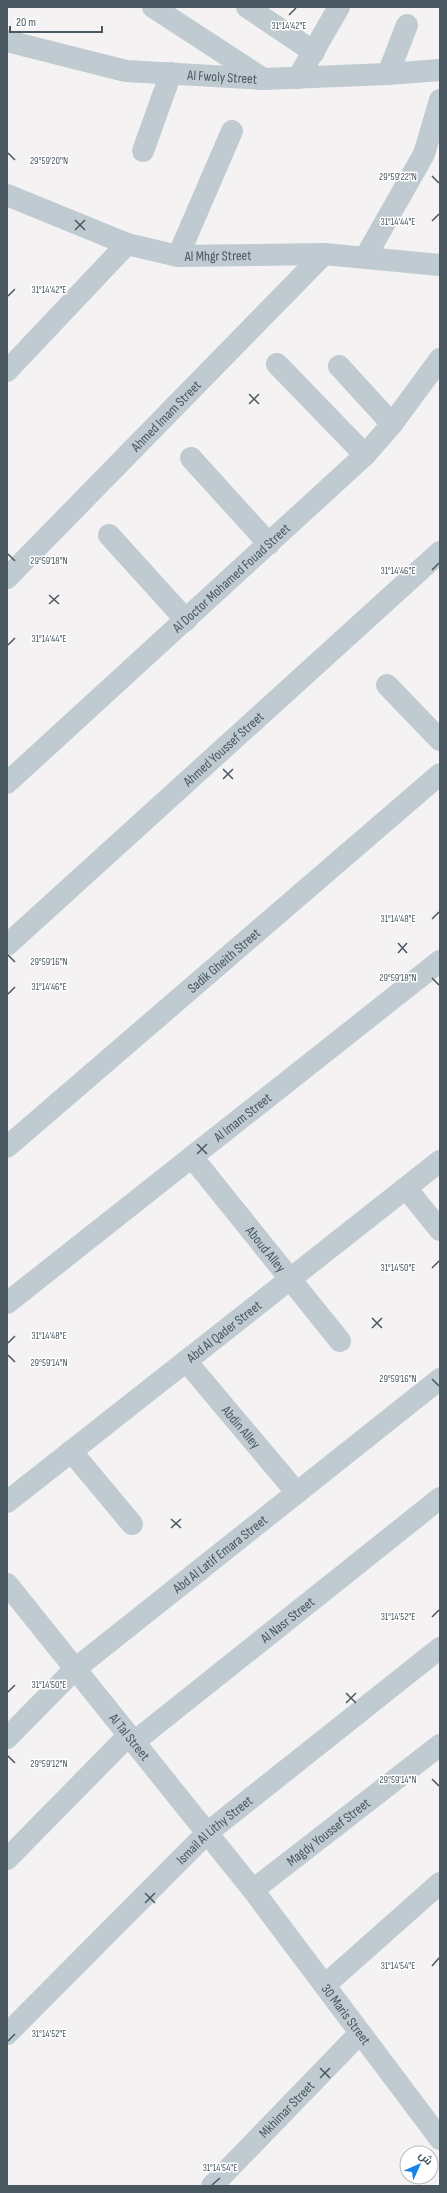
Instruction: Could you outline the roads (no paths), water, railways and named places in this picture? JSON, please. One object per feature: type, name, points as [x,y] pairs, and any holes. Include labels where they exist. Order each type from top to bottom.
[{"type":"street","points":[[153,7],[263,79]]},
{"type":"street","points":[[247,7],[314,52]]},
{"type":"street","points":[[298,78],[339,7]]},
{"type":"street","points":[[388,74],[407,25]]},
{"type":"street","name":"Al Fwoly Street","points":[[7,41],[126,71],[263,79],[388,74],[440,70]]},
{"type":"street","points":[[142,151],[171,73]]},
{"type":"street","points":[[365,258],[424,154],[438,111]]},
{"type":"street","points":[[178,256],[232,131]]},
{"type":"street","name":"Al Mhgr Street","points":[[7,195],[127,244],[178,256],[324,254],[440,265]]},
{"type":"street","points":[[7,371],[127,244]]},
{"type":"street","name":"Ahmed Imam Street","points":[[7,578],[324,254]]},
{"type":"street","name":"Al Doctor Mohamed Fouad Street","points":[[7,783],[365,455],[392,424],[440,359]]},
{"type":"street","points":[[277,364],[365,455]]},
{"type":"street","points":[[340,366],[392,424]]},
{"type":"street","points":[[191,458],[269,544]]},
{"type":"street","points":[[109,535],[186,620]]},
{"type":"street","name":"Ahmed Youssef Street","points":[[7,945],[440,552]]},
{"type":"street","points":[[387,684],[440,740]]},
{"type":"street","name":"Sadik Gheith Street","points":[[7,1147],[440,774]]},
{"type":"street","name":"Al Imam Street","points":[[7,1303],[440,961]]},
{"type":"street","name":"Aboud Alley","points":[[192,1157],[340,1341]]},
{"type":"street","name":"Abd Al Qader Street","points":[[7,1502],[440,1161]]},
{"type":"street","points":[[406,1188],[440,1230]]},
{"type":"street","name":"Abdin Alley","points":[[186,1361],[297,1493]]},
{"type":"street","name":"Abd Al Latif Emara Street","points":[[7,1738],[75,1669],[440,1379]]},
{"type":"street","points":[[71,1451],[132,1524]]},
{"type":"street","name":"Al Nasr Street","points":[[7,1859],[131,1738],[440,1498]]},
{"type":"street","name":"Al Tal Street","points":[[7,1584],[253,1890]]},
{"type":"street","name":"Ismail Al Lithy Street","points":[[7,2034],[207,1833],[440,1648]]},
{"type":"street","name":"Magdy Youssef Street","points":[[253,1890],[440,1744]]},
{"type":"street","points":[[325,1985],[440,1883]]},
{"type":"street","name":"30 Maris Street","points":[[253,1890],[360,2033],[433,2115],[440,2139]]},
{"type":"street","name":"Mkhimar Street","points":[[212,2186],[360,2033]]}]
